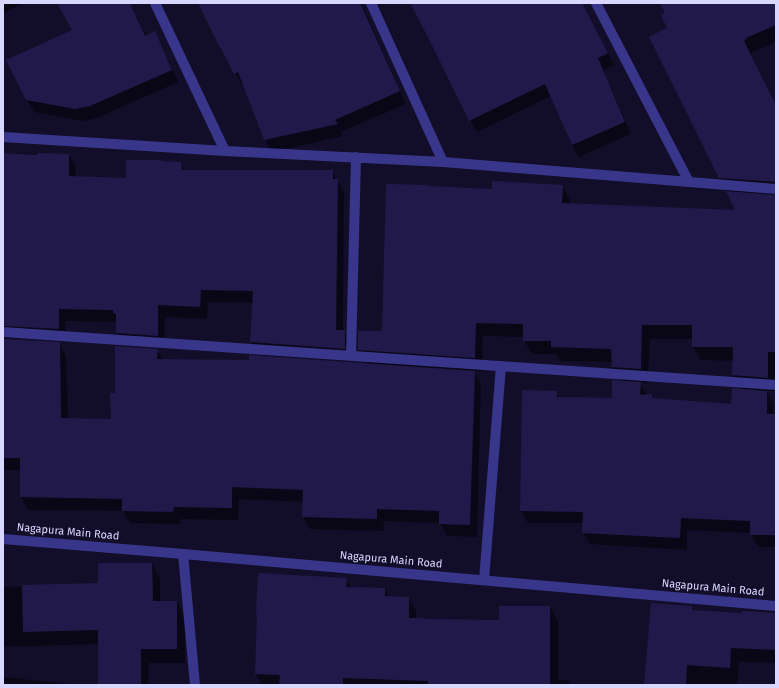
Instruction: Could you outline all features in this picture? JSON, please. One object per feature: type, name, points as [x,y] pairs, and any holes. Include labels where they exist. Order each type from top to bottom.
[{"type":"street","points":[[155,3],[225,151]]},
{"type":"street","points":[[371,3],[444,162]]},
{"type":"street","points":[[596,3],[689,182]]},
{"type":"street","points":[[3,137],[225,151],[444,162],[776,190]]},
{"type":"street","points":[[351,356],[356,157]]},
{"type":"street","points":[[3,332],[776,385]]},
{"type":"street","points":[[484,580],[501,366]]},
{"type":"street","name":"Nagapura Main Road","points":[[3,539],[776,606]]},
{"type":"street","points":[[183,554],[195,685]]},
{"type":"building","points":[[57,3],[130,3],[145,36],[155,31],[172,70],[90,106],[75,109],[26,100],[6,60],[72,30]]},
{"type":"building","points":[[198,3],[360,3],[400,91],[335,120],[338,124],[264,140],[238,72],[234,74]]},
{"type":"building","points":[[410,3],[582,3],[608,53],[598,58],[625,122],[572,145],[545,84],[469,121]]},
{"type":"building","points":[[660,3],[776,3],[776,25],[746,38],[744,41],[776,105],[776,182],[719,178],[649,37],[667,28],[661,15],[665,13]]},
{"type":"building","points":[[3,153],[37,155],[37,153],[69,154],[69,176],[126,178],[126,160],[161,160],[181,162],[182,170],[333,170],[333,179],[338,179],[336,330],[345,330],[345,349],[250,342],[253,291],[201,290],[200,307],[158,305],[158,336],[116,333],[116,314],[113,313],[113,310],[59,309],[59,329],[3,326]]},
{"type":"building","points":[[492,181],[563,185],[562,203],[735,210],[726,191],[776,195],[776,352],[768,352],[768,378],[732,375],[733,347],[692,347],[692,325],[642,325],[641,369],[612,367],[611,349],[551,347],[551,341],[523,341],[523,324],[476,323],[475,358],[358,350],[358,331],[382,331],[386,184],[492,189]]},
{"type":"building","points":[[3,339],[60,342],[61,418],[111,419],[110,393],[115,393],[115,346],[158,349],[157,359],[249,360],[249,355],[475,371],[470,525],[439,524],[439,511],[377,509],[377,519],[302,517],[303,490],[232,487],[232,508],[174,507],[173,512],[122,511],[122,499],[20,497],[20,458],[3,458]]},
{"type":"building","points":[[612,380],[641,382],[640,395],[652,394],[652,398],[731,404],[732,388],[767,391],[767,414],[776,414],[776,535],[750,535],[750,521],[681,518],[680,538],[582,533],[583,512],[520,511],[522,390],[557,391],[557,397],[612,398]]},
{"type":"building","points":[[98,563],[152,563],[153,601],[177,601],[177,649],[141,649],[141,685],[98,685],[98,630],[23,632],[22,585],[98,583]]},
{"type":"building","points":[[258,573],[347,578],[346,587],[385,588],[385,596],[409,597],[409,618],[499,620],[499,606],[550,606],[550,685],[428,685],[428,681],[343,678],[343,685],[279,685],[280,675],[255,674]]},
{"type":"building","points":[[651,603],[692,606],[692,610],[741,613],[742,611],[776,613],[776,650],[731,648],[730,668],[687,665],[686,685],[644,685]]}]
